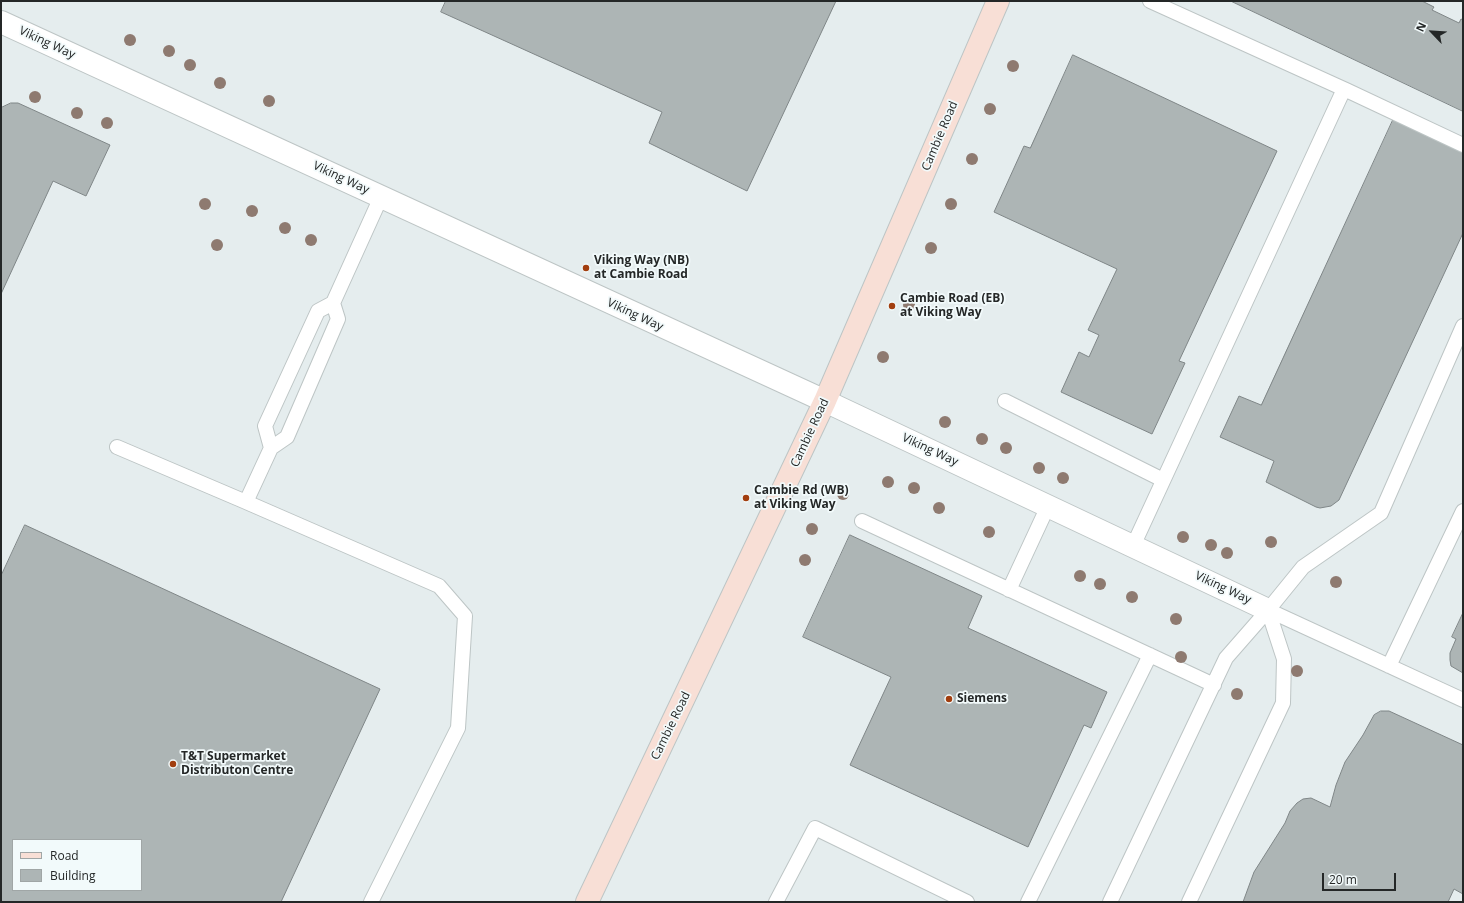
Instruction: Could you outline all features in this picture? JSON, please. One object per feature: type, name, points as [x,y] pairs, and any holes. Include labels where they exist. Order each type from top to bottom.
[{"type":"main road","name":"Cambie Road","points":[[587,902],[825,401],[998,1]]},
{"type":"street","name":"Viking Way","points":[[1,22],[825,401],[1268,610]]},
{"type":"lane","points":[[1150,1],[1463,145]]},
{"type":"lane","points":[[1133,546],[1344,89]]},
{"type":"lane","points":[[270,448],[265,426],[318,311],[333,303],[381,197]]},
{"type":"lane","points":[[246,502],[270,448],[287,437],[338,319],[333,303]]},
{"type":"lane","points":[[1110,902],[1226,658],[1303,567],[1381,513],[1463,326]]},
{"type":"lane","points":[[1005,401],[1163,480]]},
{"type":"lane","points":[[117,447],[439,586],[465,616],[458,728],[371,902]]},
{"type":"lane","points":[[1009,590],[1048,506]]},
{"type":"lane","points":[[1389,666],[1463,511]]},
{"type":"lane","points":[[862,521],[1214,685]]},
{"type":"lane","points":[[1268,610],[1463,700]]},
{"type":"lane","points":[[1189,902],[1283,703],[1284,659],[1268,610]]},
{"type":"lane","points":[[1028,902],[1150,655]]},
{"type":"lane","points":[[776,902],[815,828],[967,902]]},
{"type":"building","points":[[446,1],[836,1],[747,191],[649,143],[662,112],[441,12]]},
{"type":"building","points":[[1231,1],[1422,1],[1434,7],[1432,10],[1459,23],[1461,19],[1463,20],[1463,111]]},
{"type":"building","points":[[1073,55],[1277,151],[1179,361],[1185,363],[1152,434],[1061,392],[1079,352],[1089,357],[1099,335],[1088,330],[1117,269],[994,212],[1024,146],[1030,148]]},
{"type":"building","points":[[11,103],[18,103],[110,145],[86,196],[53,181],[1,294],[1,108]]},
{"type":"building","points":[[1394,118],[1463,151],[1463,233],[1339,500],[1331,506],[1320,508],[1266,482],[1274,461],[1220,437],[1239,396],[1261,405]]},
{"type":"building","name":"T&T Supermarket Distributon Centre","points":[[25,525],[380,689],[281,902],[1,902],[1,576]]},
{"type":"building","points":[[850,535],[982,596],[968,628],[1107,692],[1091,728],[1084,725],[1028,847],[850,765],[891,677],[803,637]]},
{"type":"building","points":[[1463,613],[1463,673],[1451,666],[1450,653],[1456,639],[1452,637]]},
{"type":"building","points":[[1381,711],[1389,711],[1463,745],[1463,894],[1454,889],[1448,902],[1243,902],[1254,872],[1285,823],[1290,811],[1303,799],[1311,798],[1330,807],[1336,785],[1345,762],[1374,715]]},
{"type":"place","name":"Viking Way (NB) at Cambie Road","points":[[586,268]]},
{"type":"place","name":"Cambie Road (EB) at Viking Way","points":[[892,306]]},
{"type":"place","name":"Cambie Rd (WB) at Viking Way","points":[[746,498]]},
{"type":"place","name":"Siemens","points":[[949,699]]},
{"type":"place","name":"T&T Supermarket Distributon Centre","points":[[173,764]]}]
